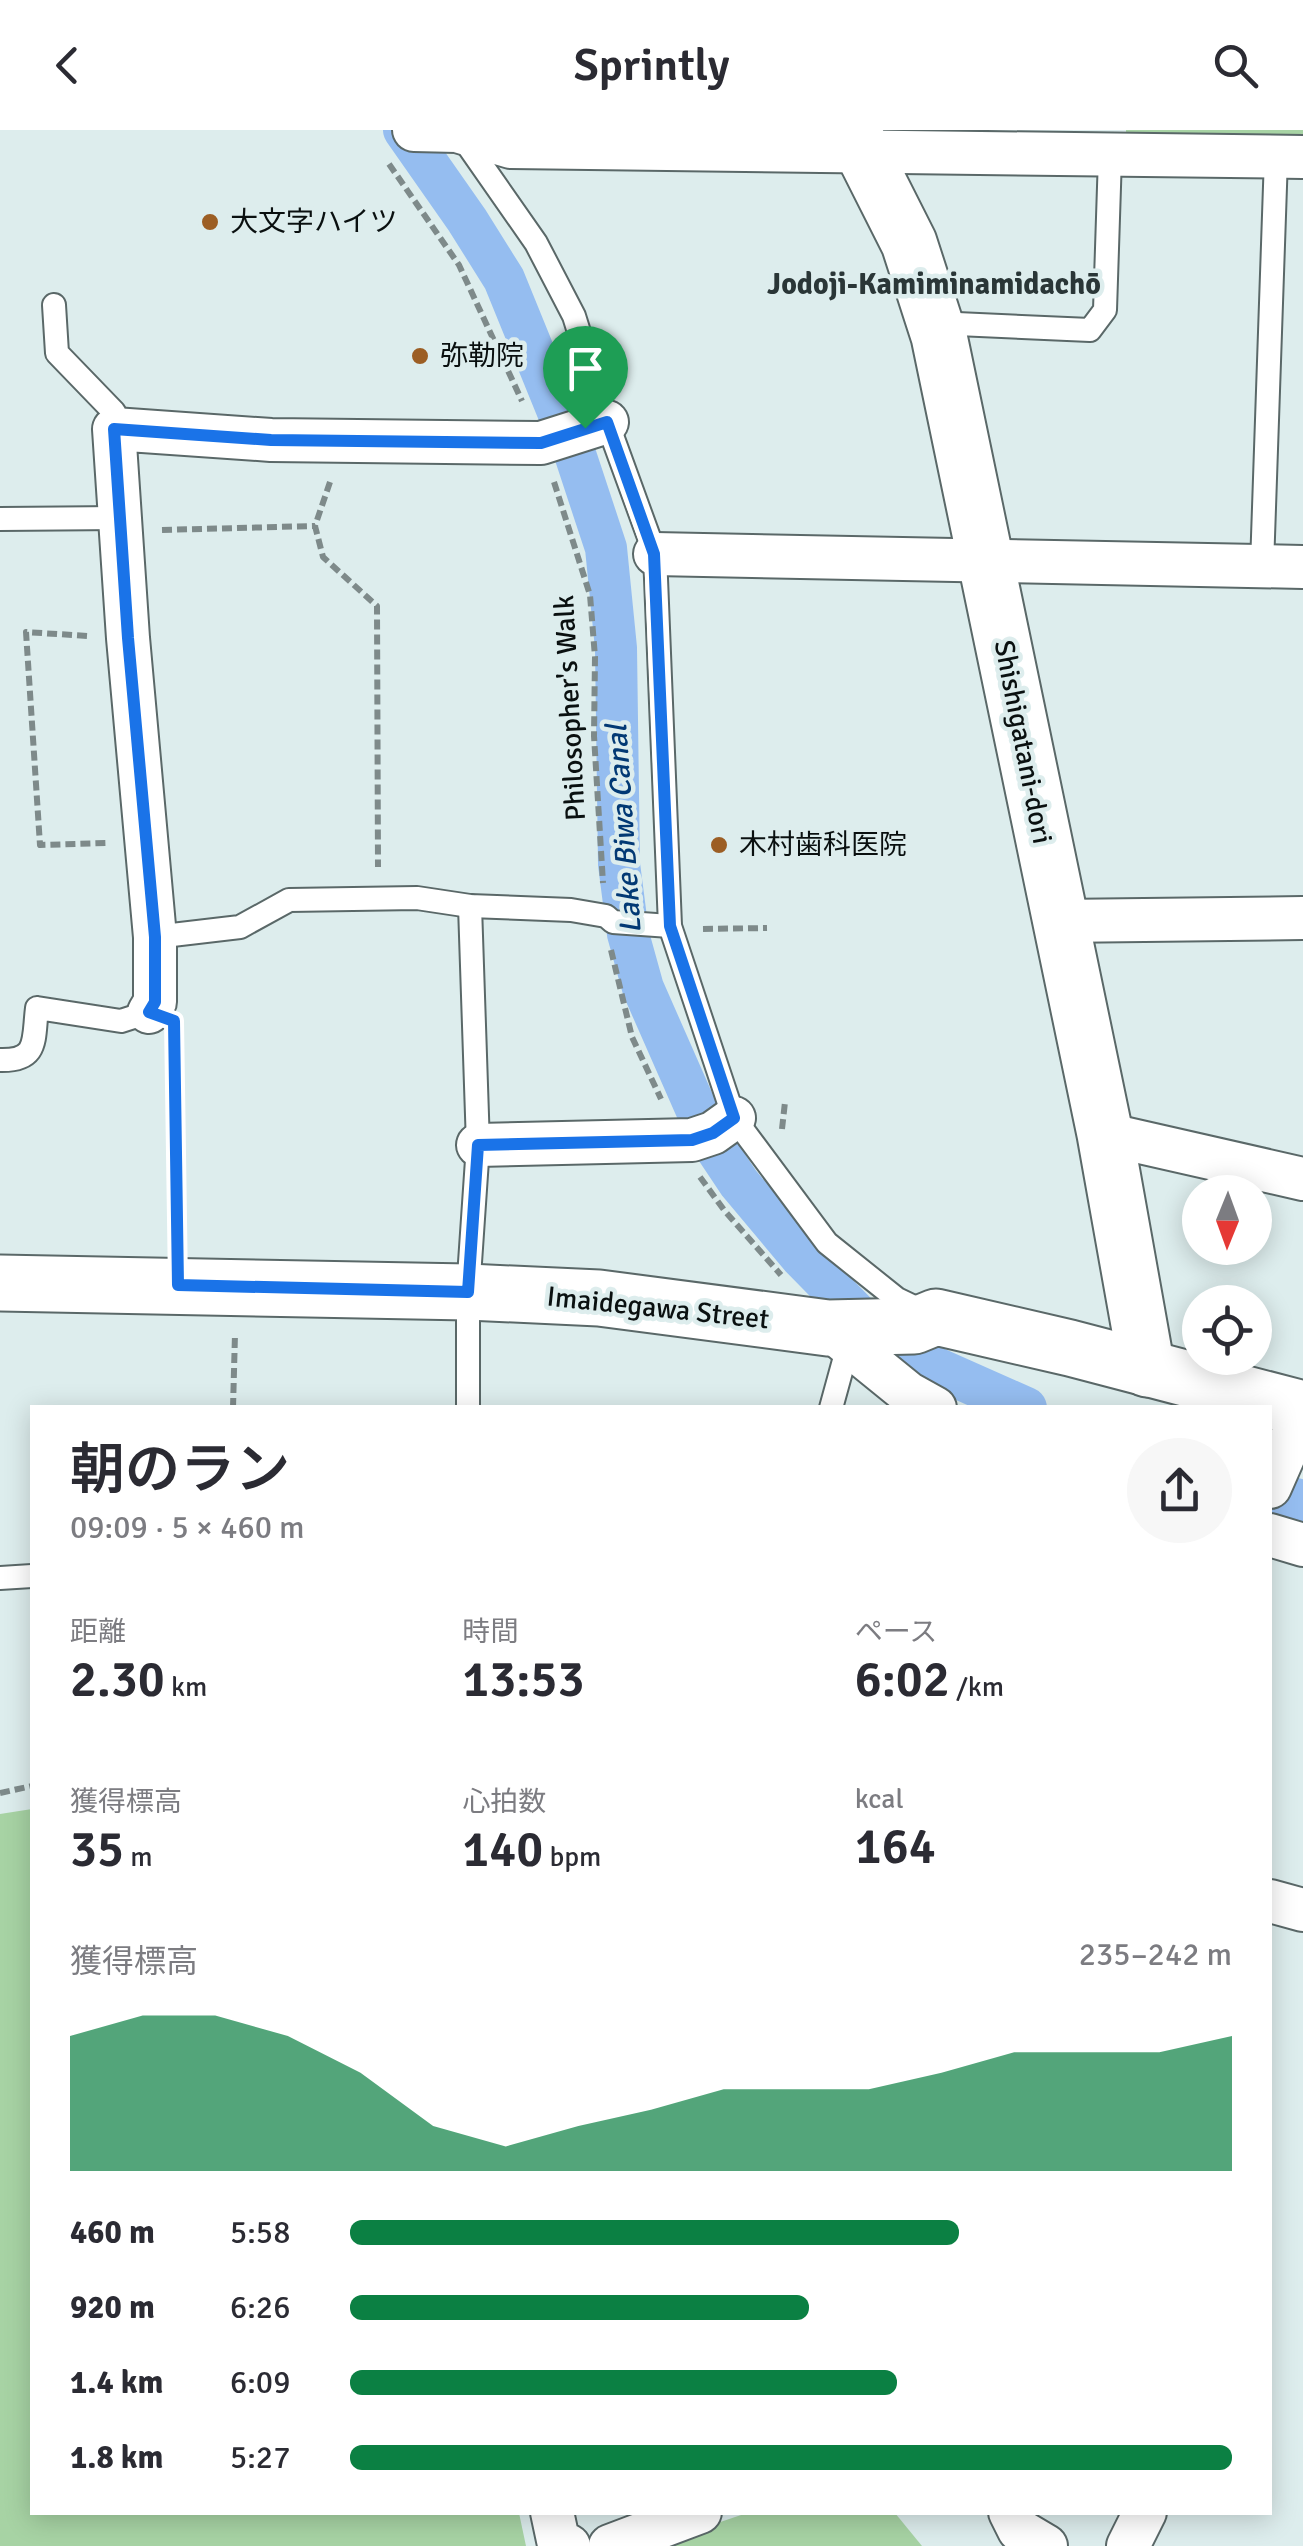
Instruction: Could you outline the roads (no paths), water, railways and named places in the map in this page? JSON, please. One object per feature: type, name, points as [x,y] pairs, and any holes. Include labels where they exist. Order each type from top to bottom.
[{"type":"street","points":[[405,140],[457,130],[511,146],[1022,142],[1110,156],[1290,157]]},
{"type":"street","name":"Shishigatani-dori","points":[[858,142],[909,242],[934,323],[1105,1134],[1147,1369]]},
{"type":"street","points":[[149,1012],[155,1002],[155,937],[114,429],[271,440],[570,434]]},
{"type":"street","points":[[654,554],[1282,566]]},
{"type":"street","points":[[1059,922],[1303,918]]},
{"type":"street","points":[[478,1145],[713,1130]]},
{"type":"street","points":[[1105,1134],[1303,1179]]},
{"type":"street","name":"Imaidegawa Street","points":[[0,1283],[599,1298],[874,1329],[1147,1369],[1303,1411]]},
{"type":"street","points":[[874,1329],[908,1393],[930,1405]]},
{"type":"street","points":[[1273,1481],[1303,1411]]},
{"type":"street","points":[[1272,1536],[1303,1545]]},
{"type":"street","points":[[1272,1902],[1303,1910]]},
{"type":"street","points":[[553,2515],[558,2540],[569,2546]]},
{"type":"street","points":[[610,2546],[692,2515]]},
{"type":"street","points":[[1012,2515],[1019,2530],[1046,2546]]},
{"type":"street","points":[[1128,2546],[1144,2515]]},
{"type":"lane","points":[[457,130],[536,243],[574,316],[570,434],[654,554],[670,926],[713,1130],[827,1243],[897,1299],[874,1329],[833,1405]]},
{"type":"lane","points":[[934,323],[1090,330],[1105,310],[1110,156]]},
{"type":"lane","points":[[1282,566],[1290,157]]},
{"type":"lane","points":[[54,305],[57,353],[114,412],[114,429]]},
{"type":"lane","points":[[0,520],[120,525]]},
{"type":"lane","points":[[155,937],[240,927],[289,900],[416,898],[470,906],[571,910],[670,926]]},
{"type":"lane","points":[[468,1405],[468,1292],[478,1145],[470,906]]},
{"type":"lane","points":[[0,1060],[27,1056],[32,1046],[36,1008],[121,1021],[149,1012]]},
{"type":"lane","points":[[0,1578],[30,1576]]},
{"type":"waterway","name":"Lake Biwa Canal","points":[[404,130],[504,279],[574,451],[606,548],[616,648],[619,864],[628,934],[643,988],[709,1138],[739,1183],[801,1257],[856,1313],[920,1361],[1019,1405]]},
{"type":"waterway","name":"Lake Biwa Canal","points":[[1272,1493],[1303,1501]]},
{"type":"place","name":"大文字ハイツ","points":[[210,222]]},
{"type":"place","name":"弥勒院","points":[[420,356]]},
{"type":"place","name":"木村歯科医院","points":[[719,845]]},
{"type":"district","name":"Jodoji-Kamiminamidachō","points":[[934,284]]}]
